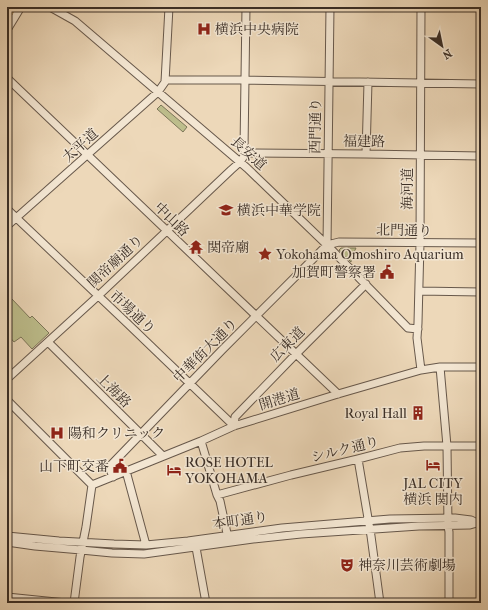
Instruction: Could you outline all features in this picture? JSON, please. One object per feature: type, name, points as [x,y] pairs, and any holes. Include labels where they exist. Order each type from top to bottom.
[{"type":"highway","points":[[7,14],[12,7]]},
{"type":"street","points":[[7,30],[21,7]]},
{"type":"street","name":"長安道","points":[[50,7],[75,22],[240,162],[327,245],[401,322],[408,328],[418,329]]},
{"type":"street","points":[[169,7],[165,80],[481,84]]},
{"type":"street","points":[[246,7],[244,149],[246,153]]},
{"type":"street","name":"西門通り","points":[[327,245],[330,7]]},
{"type":"street","name":"海河道","points":[[421,7],[420,243],[417,338],[421,370]]},
{"type":"street","name":"中山路","points":[[7,78],[338,394]]},
{"type":"street","name":"太平道","points":[[7,226],[158,92],[165,80]]},
{"type":"street","points":[[366,154],[368,82]]},
{"type":"street","name":"福建路","points":[[246,153],[481,156]]},
{"type":"street","name":"関帝廟通り","points":[[7,379],[98,296],[240,162],[246,153]]},
{"type":"street","name":"市場通り","points":[[7,209],[234,426]]},
{"type":"street","name":"北門通り","points":[[327,245],[339,242],[481,243]]},
{"type":"street","name":"中華街大通り","points":[[112,477],[109,467],[327,245]]},
{"type":"street","name":"広東道","points":[[234,426],[235,417],[366,284]]},
{"type":"street","points":[[419,291],[481,292]]},
{"type":"street","name":"上海路","points":[[48,342],[163,456]]},
{"type":"street","points":[[440,367],[447,446],[449,603]]},
{"type":"street","name":"開港道","points":[[92,485],[234,426],[338,394],[421,370],[440,367],[481,367]]},
{"type":"street","points":[[7,400],[92,485],[74,603]]},
{"type":"street","points":[[201,441],[220,501],[228,538]]},
{"type":"street","name":"シルク通り","points":[[217,495],[400,448],[424,446],[481,446]]},
{"type":"street","points":[[358,460],[370,529],[380,603]]},
{"type":"street","points":[[126,471],[146,540],[146,545]]},
{"type":"street","name":"本町通り","points":[[7,542],[39,547],[144,554],[195,543],[282,528],[410,518],[470,525],[479,523]]},
{"type":"street","name":"本町通り","points":[[228,538],[418,526],[448,522]]},
{"type":"street","name":"本町通り","points":[[7,536],[146,545],[195,543]]},
{"type":"street","points":[[195,543],[206,603]]},
{"type":"street","points":[[7,596],[66,603]]},
{"type":"street","points":[[470,603],[481,603]]},
{"type":"green space","points":[[161,105],[187,127],[183,132],[157,109]]},
{"type":"green space","points":[[341,248],[356,248],[351,262],[339,250]]},
{"type":"green space","points":[[12,299],[30,318],[32,316],[49,333],[32,349],[21,337],[14,342],[7,334],[7,305]]},
{"type":"place","name":"横浜中央病院","points":[[204,29]]},
{"type":"place","name":"横浜中華学院","points":[[226,210]]},
{"type":"place","name":"関帝廟","points":[[196,247]]},
{"type":"place","name":"Yokohama Omoshiro Aquarium","points":[[265,254]]},
{"type":"place","name":"加賀町警察署","points":[[387,272]]},
{"type":"place","name":"Royal Hall","points":[[418,413]]},
{"type":"place","name":"陽和クリニック","points":[[57,433]]},
{"type":"place","name":"JAL CITY 横浜 関内","points":[[433,465]]},
{"type":"place","name":"山下町交番","points":[[120,466]]},
{"type":"place","name":"ROSE HOTEL YOKOHAMA","points":[[174,470]]},
{"type":"place","name":"神奈川芸術劇場","points":[[347,565]]}]
